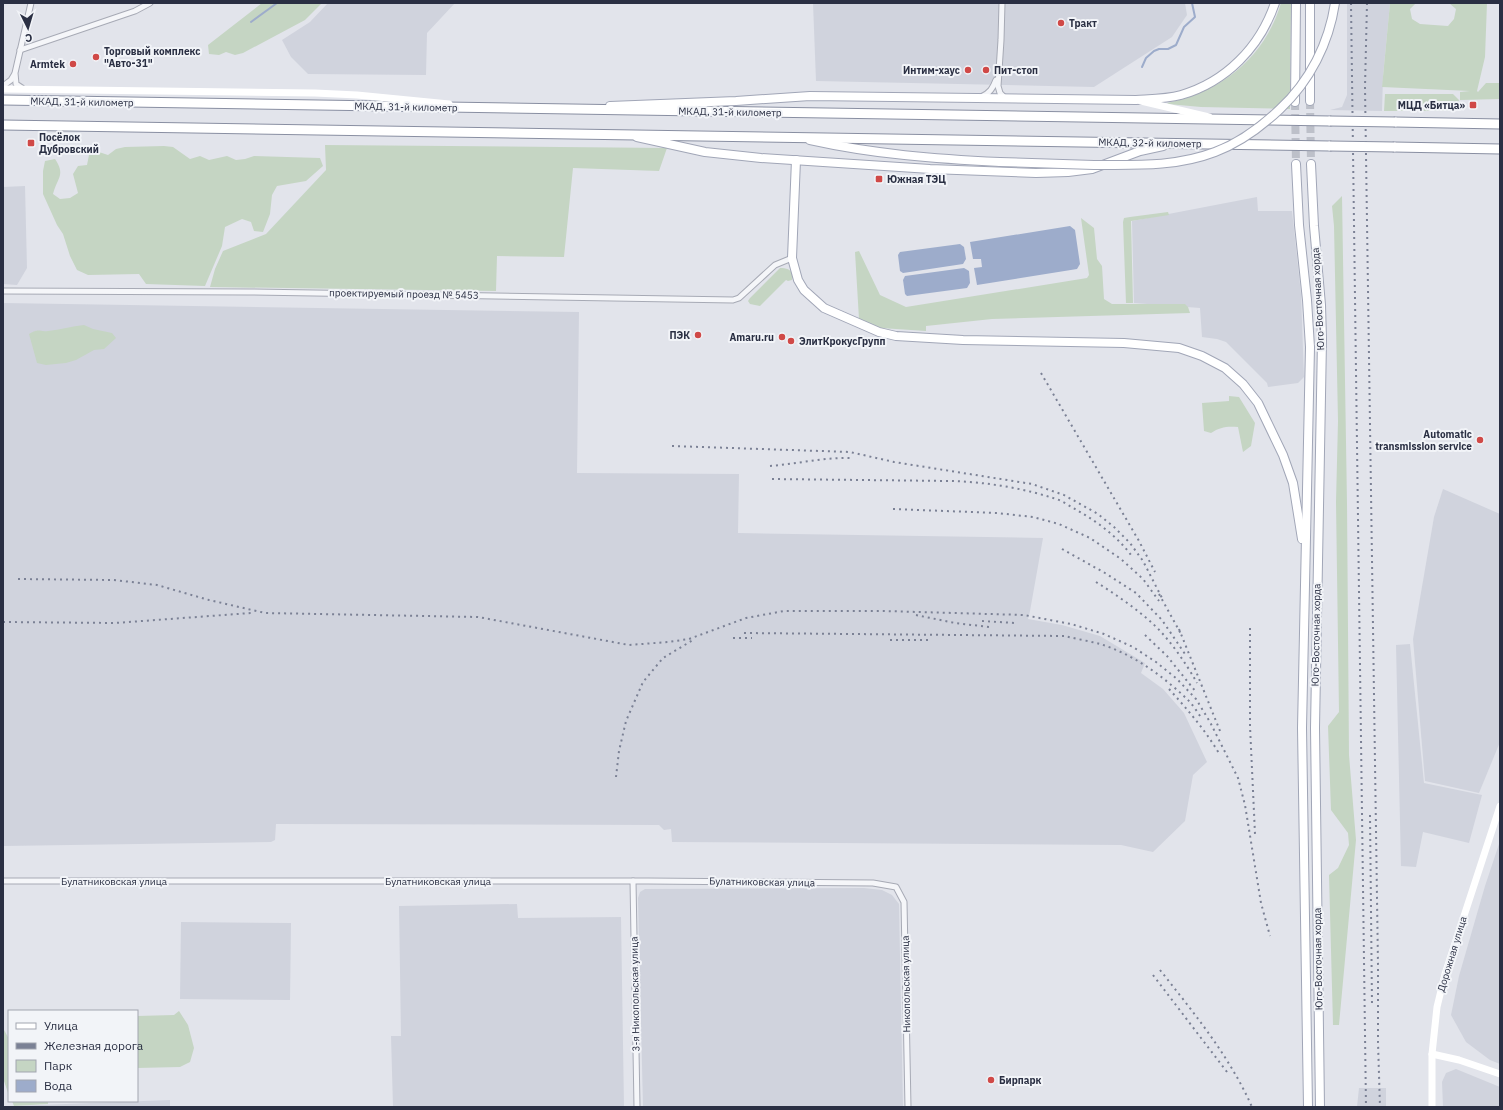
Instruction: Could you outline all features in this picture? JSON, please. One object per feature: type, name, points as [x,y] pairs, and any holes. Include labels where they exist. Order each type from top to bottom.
[{"type":"highway","name":"МКАД, 31-й километр","points":[[3,100],[1227,120]]},
{"type":"highway","points":[[1227,120],[1500,124]]},
{"type":"highway","points":[[3,125],[801,138]]},
{"type":"highway","name":"МКАД, 32-й километр","points":[[801,138],[1500,149]]},
{"type":"main road","points":[[526,109],[736,101],[810,96],[1136,100],[1162,98],[1180,95],[1209,83],[1229,70],[1257,42],[1268,22],[1275,3]]},
{"type":"main road","points":[[1296,3],[1296,102]]},
{"type":"main road","points":[[1310,3],[1310,101]]},
{"type":"main road","points":[[801,138],[862,151],[927,158],[1000,162],[1146,165],[1192,159],[1215,152],[1246,136],[1263,124],[1285,104],[1303,83],[1322,48],[1332,21],[1335,3]]},
{"type":"main road","points":[[3,87],[25,89],[315,93],[416,100],[483,108]]},
{"type":"main road","points":[[1136,100],[1227,120]]},
{"type":"main road","points":[[624,135],[705,152],[796,160],[937,170],[1061,173],[1092,169],[1140,151],[1176,143]]},
{"type":"main road","points":[[796,160],[792,258],[798,280],[804,290],[824,308],[879,332],[896,336],[963,340],[1124,343],[1179,348],[1202,356],[1226,368],[1243,384],[1258,403],[1283,455],[1293,483],[1306,570]]},
{"type":"main road","name":"Юго-Восточная хорда","points":[[1296,164],[1299,225],[1310,346],[1302,728],[1308,1107]]},
{"type":"main road","name":"Юго-Восточная хорда","points":[[1311,164],[1322,340],[1315,728],[1320,1107]]},
{"type":"main road","name":"Дорожная улица","points":[[1432,1107],[1432,1054],[1437,1007],[1445,974],[1500,806]]},
{"type":"main road","points":[[1432,1054],[1459,1060],[1500,1074]]},
{"type":"street","points":[[3,87],[11,80],[15,72],[31,3]]},
{"type":"street","points":[[20,50],[135,11],[150,3]]},
{"type":"street","points":[[1002,3],[998,77],[1000,93],[1003,97],[1007,98]]},
{"type":"street","points":[[15,72],[16,84],[25,89]]},
{"type":"street","points":[[978,98],[988,93],[993,88],[998,77]]},
{"type":"street","name":"проектируемый проезд № 5453","points":[[3,290],[733,300],[739,298],[775,265],[792,258]]},
{"type":"street","name":"Булатниковская улица","points":[[3,881],[633,881],[873,883]]},
{"type":"street","name":"3-я Никопольская улица","points":[[633,881],[637,1107]]},
{"type":"street","name":"Никопольская улица","points":[[873,883],[896,887],[904,902],[908,1107]]},
{"type":"shaded area","points":[[328,3],[455,3],[427,33],[426,75],[308,74],[291,57],[282,40],[310,22]]},
{"type":"shaded area","points":[[813,3],[1185,3],[1187,15],[1172,37],[1094,87],[816,81]]},
{"type":"shaded area","points":[[1347,3],[1390,3],[1383,76],[1382,111],[1330,110],[1342,107],[1347,95]]},
{"type":"shaded area","points":[[25,186],[27,268],[17,285],[3,284],[3,187]]},
{"type":"shaded area","points":[[1257,197],[1258,211],[1292,211],[1301,294],[1304,377],[1298,383],[1268,387],[1267,383],[1226,342],[1202,337],[1200,308],[1134,303],[1132,221]]},
{"type":"shaded area","points":[[3,303],[579,312],[577,473],[739,474],[738,533],[1043,538],[1028,619],[1062,625],[1100,636],[1145,663],[1141,673],[1163,689],[1184,713],[1207,762],[1193,775],[1185,821],[1153,852],[1121,845],[672,842],[671,829],[664,830],[659,825],[276,824],[275,840],[271,842],[3,846]]},
{"type":"shaded area","points":[[1443,489],[1500,514],[1500,742],[1479,793],[1425,781],[1413,639],[1434,517]]},
{"type":"shaded area","points":[[1410,644],[1424,783],[1482,795],[1469,843],[1423,832],[1416,867],[1401,866],[1396,645]]},
{"type":"shaded area","points":[[1500,841],[1500,1064],[1490,1060],[1466,1042],[1451,1015],[1459,976],[1485,886]]},
{"type":"shaded area","points":[[864,888],[882,890],[892,895],[899,904],[903,1107],[643,1107],[638,898],[640,892],[645,889]]},
{"type":"shaded area","points":[[517,904],[518,918],[621,917],[624,1107],[393,1107],[391,1036],[401,1036],[399,906]]},
{"type":"shaded area","points":[[181,922],[291,923],[290,1000],[180,999]]},
{"type":"shaded area","points":[[1456,1069],[1500,1087],[1500,1107],[1443,1107],[1442,1082],[1446,1073]]},
{"type":"shaded area","points":[[1359,1088],[1386,1088],[1386,1107],[1357,1107]]},
{"type":"shaded area","points":[[170,1100],[170,1107],[14,1106],[138,1102]]},
{"type":"green space","points":[[262,3],[322,3],[305,20],[243,53],[235,55],[226,52],[219,55],[209,54],[208,45]]},
{"type":"green space","points":[[1281,3],[1291,3],[1290,109],[1201,107],[1167,103],[1187,98],[1206,90],[1223,81],[1239,69],[1264,40],[1274,22]]},
{"type":"green space","points":[[1390,3],[1416,3],[1410,9],[1412,19],[1420,24],[1448,26],[1454,19],[1456,9],[1449,3],[1487,3],[1485,57],[1477,91],[1478,92],[1486,83],[1500,83],[1500,99],[1460,100],[1460,92],[1470,91],[1382,87]]},
{"type":"green space","points":[[1385,94],[1453,94],[1459,100],[1455,111],[1384,111]]},
{"type":"green space","points":[[325,145],[667,148],[659,171],[573,168],[564,257],[497,256],[496,291],[210,287],[215,269],[223,251],[266,234],[326,170]]},
{"type":"green space","points":[[125,147],[173,147],[190,159],[200,156],[209,160],[227,156],[236,160],[254,156],[320,158],[323,166],[306,181],[277,186],[272,195],[270,214],[263,232],[254,231],[251,222],[242,219],[225,227],[222,246],[205,286],[146,284],[139,274],[88,275],[77,270],[70,256],[63,234],[57,225],[43,194],[43,171],[45,161],[55,159],[60,169],[60,176],[53,194],[60,199],[70,198],[78,193],[73,174],[78,166],[87,165],[89,155],[99,152],[108,155],[116,149]]},
{"type":"green space","points":[[1342,196],[1349,755],[1356,840],[1339,1025],[1333,1025],[1329,875],[1338,868],[1349,845],[1348,833],[1331,810],[1328,726],[1339,712],[1336,502],[1338,421],[1334,226],[1332,206]]},
{"type":"green space","points":[[1168,212],[1169,215],[1131,221],[1133,303],[1126,303],[1124,218]]},
{"type":"green space","points":[[1081,218],[1094,228],[1097,259],[1102,266],[1104,299],[1112,304],[1185,304],[1190,313],[992,319],[926,326],[926,331],[881,328],[859,319],[855,252],[859,251],[880,295],[906,307],[1087,278],[1089,275]]},
{"type":"green space","points":[[780,268],[791,271],[793,275],[792,280],[786,280],[760,306],[750,304],[748,301],[750,298]]},
{"type":"green space","points":[[84,325],[93,329],[112,333],[116,338],[104,349],[94,350],[76,360],[66,363],[46,365],[37,363],[29,334],[37,331]]},
{"type":"green space","points":[[1229,396],[1239,397],[1255,423],[1251,446],[1243,452],[1238,427],[1224,427],[1211,433],[1204,431],[1202,403],[1229,401]]},
{"type":"green space","points":[[179,1011],[188,1025],[194,1048],[190,1062],[180,1067],[138,1068],[138,1016],[174,1015]]},
{"type":"green space","points":[[3,1028],[8,1037],[8,1093],[3,1078]]},
{"type":"green space","points":[[12,1102],[48,1102],[48,1104],[14,1106]]},
{"type":"water","points":[[1070,226],[1075,230],[1080,264],[1077,269],[977,285],[974,268],[982,267],[981,259],[973,259],[970,242]]},
{"type":"water","points":[[960,244],[964,247],[966,259],[963,264],[903,273],[900,271],[898,255],[900,252]]},
{"type":"water","points":[[964,268],[969,271],[970,283],[967,288],[907,296],[905,294],[903,280],[905,276]]},
{"type":"waterway","points":[[251,22],[277,3]]},
{"type":"waterway","points":[[1142,67],[1146,58],[1154,51],[1159,49],[1168,49],[1176,45],[1184,27],[1195,17],[1192,3]]},
{"type":"tunnel","points":[[1310,101],[1311,164]]},
{"type":"tunnel","points":[[1295,102],[1296,164]]},
{"type":"railway","points":[[1351,3],[1366,1107]]},
{"type":"railway","points":[[1367,3],[1365,87],[1380,1107]]},
{"type":"railway","points":[[1041,373],[1139,541],[1155,572]]},
{"type":"railway","points":[[672,446],[850,452],[894,462],[1032,484],[1064,495],[1098,514],[1114,527],[1130,543],[1143,561],[1162,598]]},
{"type":"railway","points":[[770,466],[852,458]]},
{"type":"railway","points":[[772,479],[951,481],[991,484],[1018,489],[1059,500],[1090,518],[1119,541],[1131,555]]},
{"type":"railway","points":[[893,509],[997,513],[1033,517],[1059,524],[1090,538],[1121,559],[1143,579],[1159,601]]},
{"type":"railway","points":[[1062,549],[1105,573],[1136,593],[1162,620],[1185,654]]},
{"type":"railway","points":[[18,579],[114,580],[157,585],[209,600],[265,613],[478,617],[629,645],[689,639],[746,618],[784,611],[884,611],[1024,615],[1071,624],[1104,634],[1133,647],[1156,662],[1177,679],[1196,699],[1210,722],[1238,778],[1245,805],[1261,903],[1270,936]]},
{"type":"railway","points":[[1096,582],[1145,616],[1164,635],[1188,667],[1197,683]]},
{"type":"railway","points":[[1159,594],[1181,634]]},
{"type":"railway","points":[[3,622],[115,623],[251,613]]},
{"type":"railway","points":[[916,615],[955,623],[989,627]]},
{"type":"railway","points":[[982,621],[1014,623]]},
{"type":"railway","points":[[1250,628],[1250,726],[1255,834]]},
{"type":"railway","points":[[1179,629],[1220,731]]},
{"type":"railway","points":[[744,633],[1065,636],[1112,648],[1136,660],[1158,674],[1178,691],[1190,702],[1202,719]]},
{"type":"railway","points":[[1145,635],[1167,656],[1196,692]]},
{"type":"railway","points":[[733,638],[752,638]]},
{"type":"railway","points":[[616,777],[619,751],[626,721],[643,682],[663,658],[693,640]]},
{"type":"railway","points":[[890,640],[930,640]]},
{"type":"railway","points":[[1169,689],[1196,721],[1220,755]]},
{"type":"railway","points":[[1370,815],[1372,1005]]},
{"type":"railway","points":[[1160,970],[1222,1053],[1252,1107]]},
{"type":"railway","points":[[1153,975],[1227,1072]]},
{"type":"place","name":"Тракт","points":[[1061,23]]},
{"type":"place","name":"Торговый комплекс \"Авто-31\"","points":[[96,57]]},
{"type":"place","name":"Armtek","points":[[73,64]]},
{"type":"place","name":"Интим-хаус","points":[[968,70]]},
{"type":"place","name":"Пит-стоп","points":[[986,70]]},
{"type":"place","name":"МЦД «Битца»","points":[[1473,105]]},
{"type":"place","name":"Посёлок Дубровский","points":[[31,143]]},
{"type":"place","name":"Южная ТЭЦ","points":[[879,179]]},
{"type":"place","name":"ПЭК","points":[[698,335]]},
{"type":"place","name":"Amaru.ru","points":[[782,337]]},
{"type":"place","name":"ЭлитКрокусГрупп","points":[[791,341]]},
{"type":"place","name":"Automatic transmission service","points":[[1480,440]]},
{"type":"place","name":"Бирпарк","points":[[991,1080]]}]
